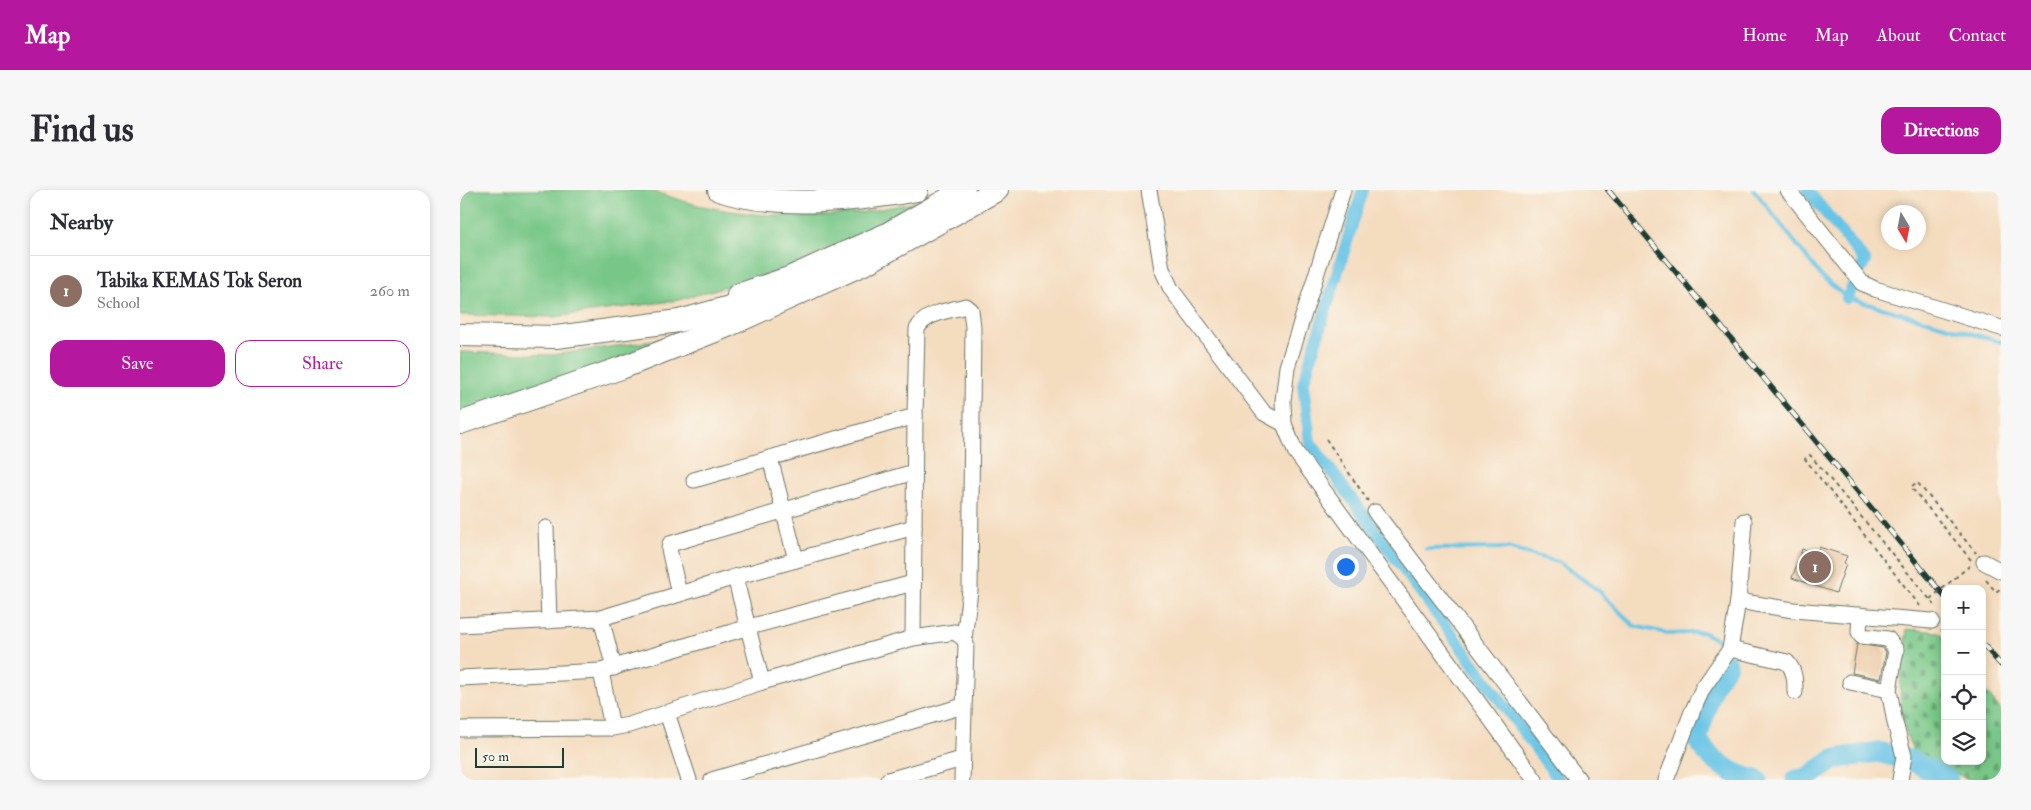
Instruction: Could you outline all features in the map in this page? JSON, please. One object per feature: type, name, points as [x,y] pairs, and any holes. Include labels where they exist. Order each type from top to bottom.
[{"type":"highway","points":[[719,190],[760,198],[815,202],[885,196],[917,190]]},
{"type":"highway","points":[[460,325],[554,327],[680,311],[732,297],[789,278],[887,234],[964,190]]},
{"type":"highway","points":[[460,335],[556,338],[679,321],[727,309],[789,289],[894,246],[997,190]]},
{"type":"highway","points":[[460,423],[621,368],[725,328],[868,262],[997,190]]},
{"type":"street","points":[[1149,190],[1162,269],[1171,289],[1264,413],[1284,424]]},
{"type":"street","points":[[1343,190],[1287,367],[1283,401],[1284,424],[1290,440],[1301,459],[1535,780]]},
{"type":"street","points":[[1788,190],[1862,283],[1875,290],[2001,328]]},
{"type":"street","points":[[913,638],[914,416],[917,329],[920,323],[930,316],[966,306],[972,310],[973,327],[970,590],[964,639]]},
{"type":"street","points":[[694,480],[914,416]]},
{"type":"street","points":[[770,458],[796,560]]},
{"type":"street","points":[[679,594],[669,549],[670,544],[914,472]]},
{"type":"street","points":[[1375,512],[1580,780]]},
{"type":"street","points":[[1666,780],[1703,688],[1730,649],[1738,601],[1744,521]]},
{"type":"street","points":[[460,625],[601,618],[735,577],[914,527]]},
{"type":"street","points":[[546,528],[549,621]]},
{"type":"street","points":[[1979,563],[2001,571]]},
{"type":"street","points":[[735,577],[762,682]]},
{"type":"street","points":[[460,678],[608,669],[749,627],[913,583]]},
{"type":"street","points":[[1738,601],[1793,610],[1932,621]]},
{"type":"street","points":[[1860,615],[1859,632],[1862,636],[1888,639],[1896,650],[1888,690],[1902,769]]},
{"type":"street","points":[[601,618],[608,669],[612,728]]},
{"type":"street","points":[[460,729],[612,728],[913,638],[949,632],[959,633],[966,644],[962,780]]},
{"type":"street","points":[[1730,649],[1787,662],[1792,667],[1795,677],[1795,692]]},
{"type":"street","points":[[1850,682],[1888,690]]},
{"type":"street","points":[[712,780],[963,706]]},
{"type":"street","points":[[667,713],[689,780]]},
{"type":"street","points":[[888,780],[962,759]]},
{"type":"path","points":[[1326,438],[1375,512]]},
{"type":"path","points":[[1932,621],[1805,459],[1810,454],[1930,599],[1979,563]]},
{"type":"path","points":[[1917,482],[1979,563],[1911,487],[1917,482]]},
{"type":"path","points":[[1996,592],[2001,588]]},
{"type":"green space","points":[[460,190],[648,190],[697,205],[724,210],[752,214],[808,217],[864,212],[929,200],[883,224],[786,269],[679,300],[554,317],[460,315]]},
{"type":"green space","points":[[692,333],[460,414],[460,352],[552,355]]},
{"type":"green space","points":[[1907,629],[1939,632],[1941,635],[1941,765],[1986,765],[1986,692],[2001,710],[2001,780],[1971,780],[1916,758],[1904,727],[1900,697]]},
{"type":"building","points":[[1819,547],[1847,556],[1836,593],[1792,578],[1802,549],[1817,554]]},
{"type":"building","points":[[1857,644],[1883,648],[1886,652],[1881,679],[1852,673]]},
{"type":"waterway","points":[[1363,190],[1303,384],[1310,442],[1559,780]]},
{"type":"waterway","points":[[1754,190],[1822,277],[1847,298],[2001,342]]},
{"type":"waterway","points":[[1807,190],[1865,261],[1861,269]]},
{"type":"waterway","points":[[1847,298],[1856,279]]},
{"type":"waterway","points":[[1426,549],[1507,548],[1558,562],[1598,590],[1634,626],[1671,634],[1703,632],[1723,643]]},
{"type":"waterway","points":[[1727,664],[1713,685],[1697,738],[1707,753],[1722,765],[1739,775],[1757,780]]},
{"type":"waterway","points":[[1796,780],[1807,778],[1834,759],[1878,752],[1913,761],[1948,780]]},
{"type":"railway","points":[[1608,190],[1941,592]]},
{"type":"railway","points":[[1986,648],[2001,665]]},
{"type":"place","name":"Tabika KEMAS Tok Seron","points":[[1815,567]]}]
